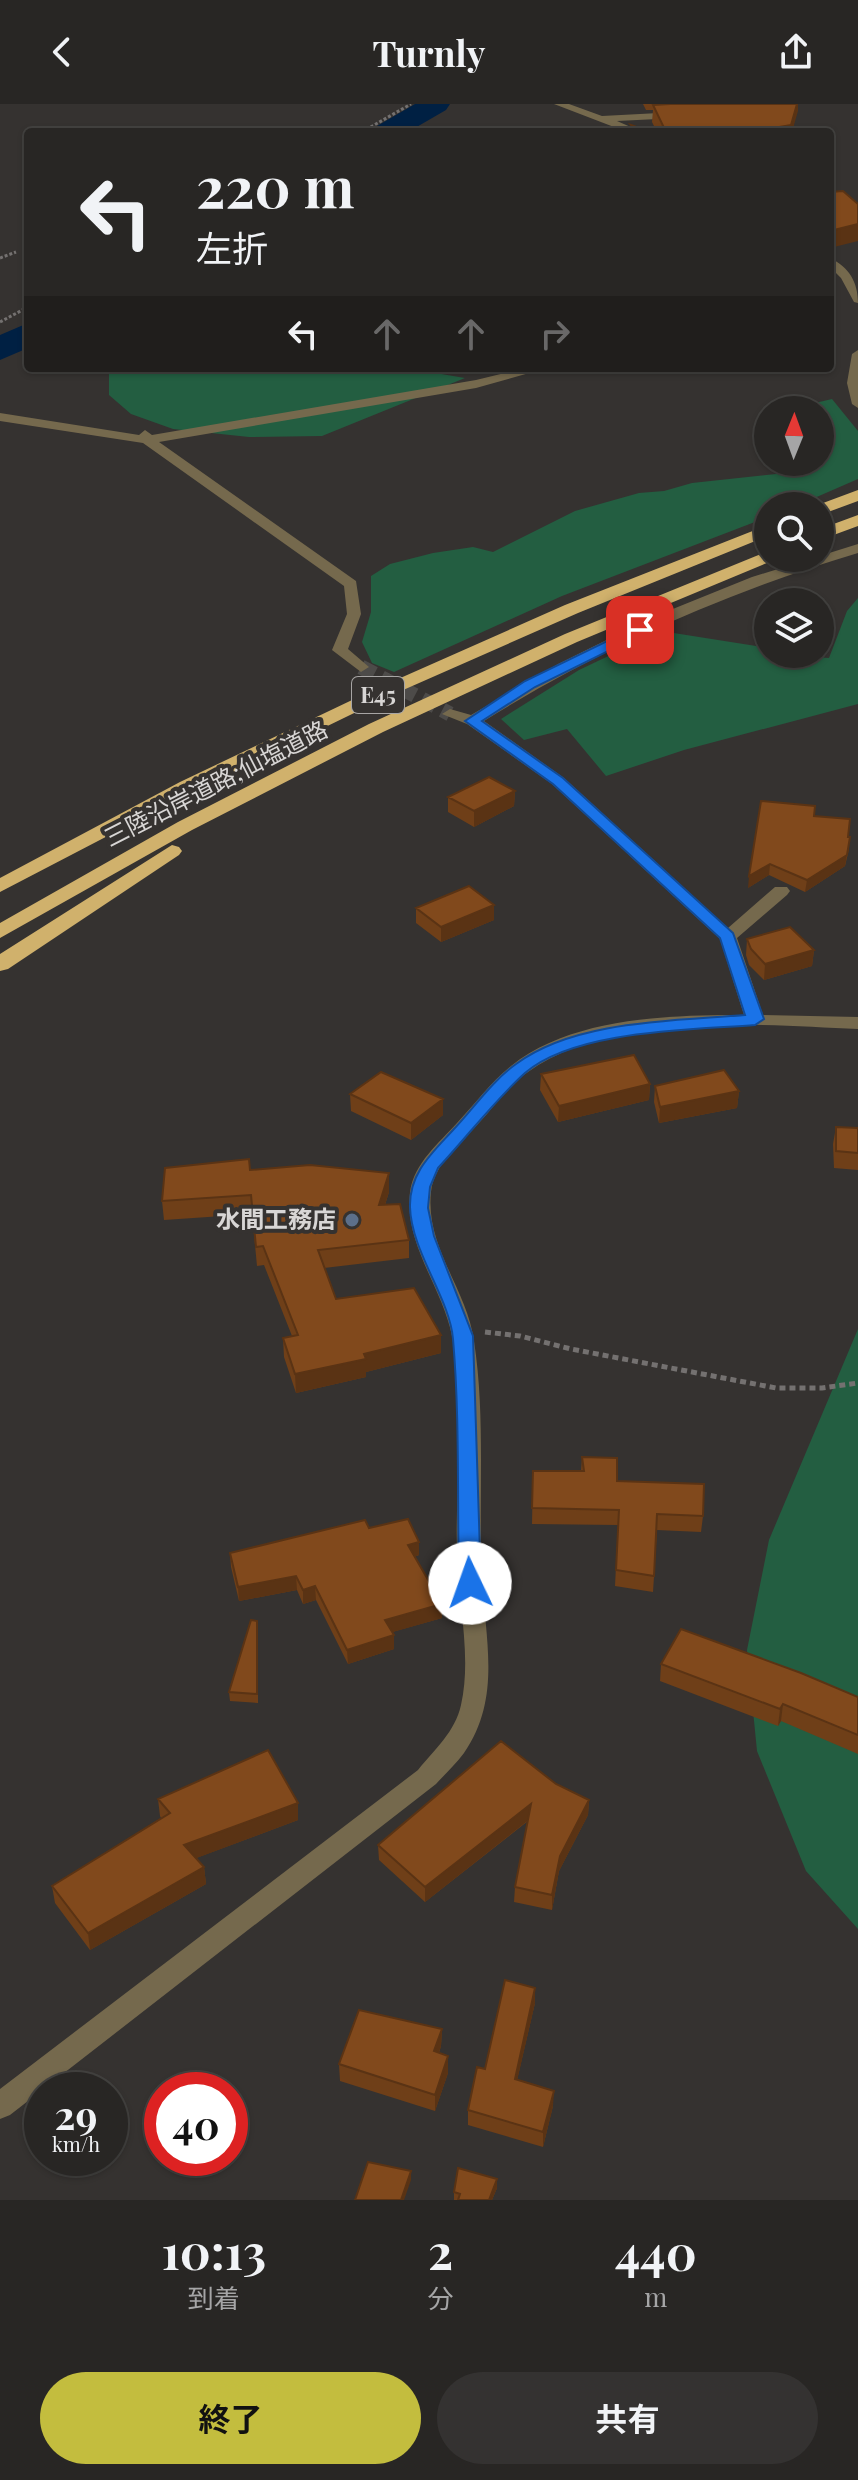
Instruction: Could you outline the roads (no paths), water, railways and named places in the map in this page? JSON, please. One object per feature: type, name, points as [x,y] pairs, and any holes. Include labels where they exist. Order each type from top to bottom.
[{"type":"highway","points":[[834,504],[858,495]]},
{"type":"highway","points":[[834,529],[858,520]]},
{"type":"highway","name":"三陸沿岸道路;仙塩道路","points":[[0,886],[149,807],[403,683],[588,601],[754,536]]},
{"type":"highway","name":"三陸沿岸道路;仙塩道路","points":[[0,932],[180,829],[309,763],[542,651],[754,562]]},
{"type":"highway","points":[[0,964],[309,763]]},
{"type":"street","points":[[559,104],[587,109],[627,128]]},
{"type":"street","points":[[603,119],[692,114]]},
{"type":"street","points":[[844,274],[858,299]]},
{"type":"street","points":[[858,354],[853,383],[858,404]]},
{"type":"street","points":[[0,417],[145,434],[476,384],[525,372]]},
{"type":"street","points":[[145,434],[351,584],[354,614],[340,650],[361,667]]},
{"type":"street","points":[[473,721],[530,684],[613,641],[774,573],[858,548]]},
{"type":"street","points":[[450,714],[473,721],[558,781],[728,937],[755,1019]]},
{"type":"street","points":[[728,937],[781,891]]},
{"type":"street","points":[[0,2106],[427,1777],[457,1743],[475,1706],[477,1651],[468,1553],[467,1398],[463,1336],[424,1236],[419,1208],[421,1187],[430,1165],[520,1068],[565,1045],[644,1028],[755,1019],[858,1023]]},
{"type":"waterway","points":[[394,128],[436,104]]},
{"type":"waterway","points":[[0,350],[24,335]]},
{"type":"tunnel","points":[[361,667],[450,714]]},
{"type":"place","name":"水間工務店","points":[[352,1220]]}]
